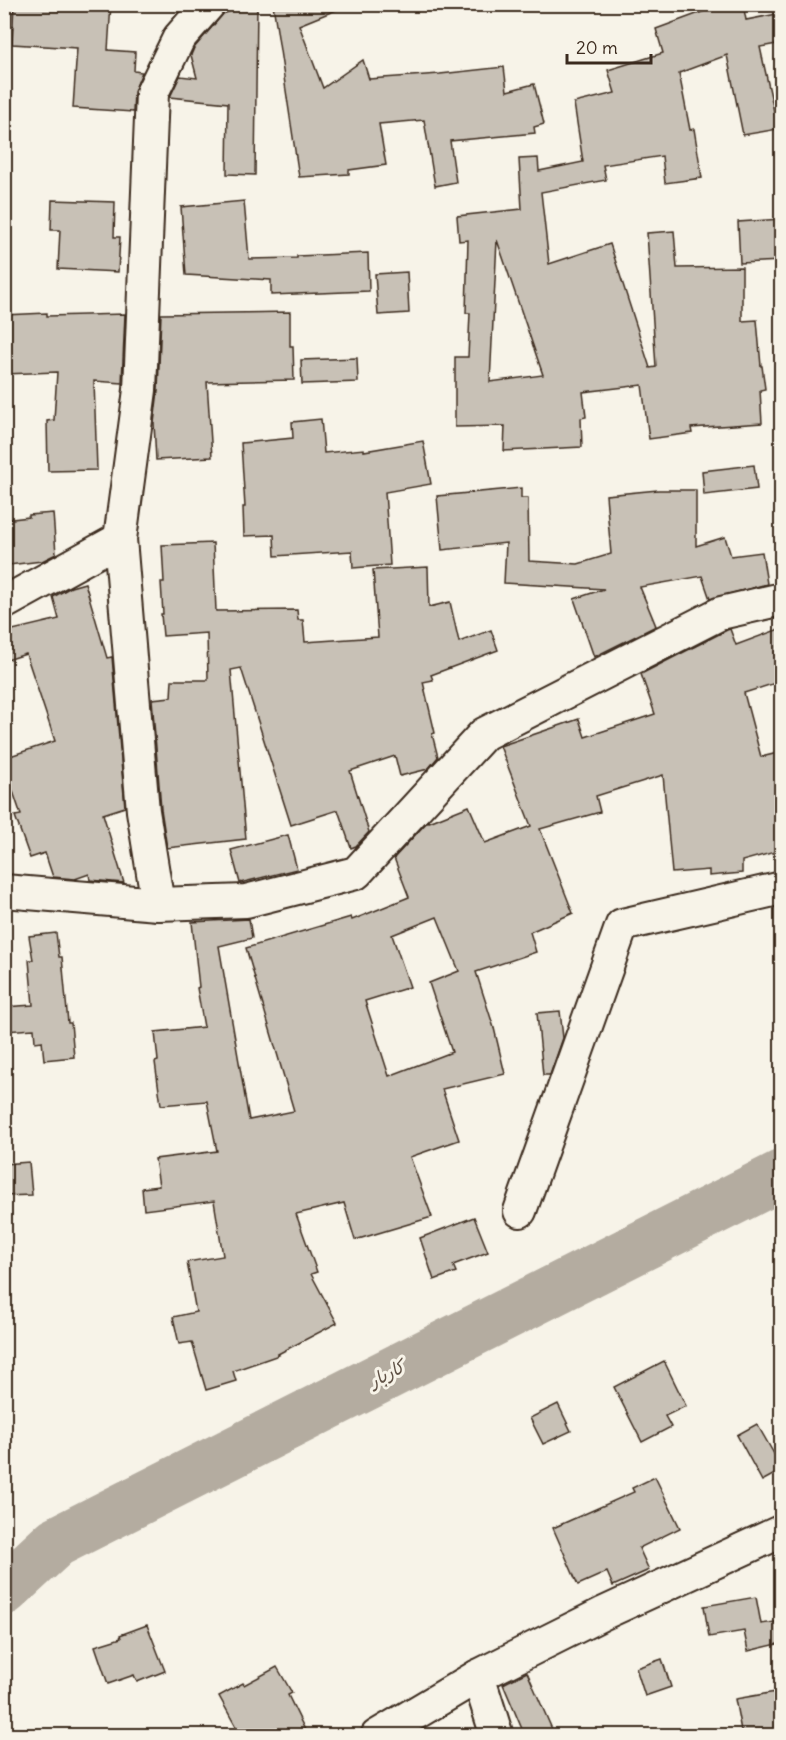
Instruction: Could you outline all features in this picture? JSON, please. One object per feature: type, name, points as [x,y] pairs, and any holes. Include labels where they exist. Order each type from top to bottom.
[{"type":"street","points":[[158,904],[142,799],[120,539],[140,390],[152,93],[179,38],[209,4]]},
{"type":"street","points":[[4,603],[120,539]]},
{"type":"street","points":[[4,891],[158,904],[246,901],[356,873],[484,734],[720,613],[782,599]]},
{"type":"street","points":[[520,1211],[622,925],[782,888]]},
{"type":"street","points":[[376,1736],[478,1676],[602,1614],[782,1531]]},
{"type":"street","points":[[478,1676],[497,1736]]},
{"type":"building","points":[[14,4],[111,4],[108,50],[135,52],[134,71],[142,72],[134,92],[133,112],[73,108],[77,48],[12,44]]},
{"type":"building","points":[[247,4],[257,4],[255,175],[227,174],[228,103],[170,97],[180,76],[197,78],[191,55],[194,48],[223,14]]},
{"type":"building","points":[[273,4],[346,4],[346,6],[299,25],[323,88],[363,60],[369,79],[504,67],[507,91],[534,84],[544,124],[534,127],[535,133],[450,141],[456,182],[435,186],[424,120],[379,124],[386,165],[349,170],[349,174],[299,177]]},
{"type":"building","points":[[712,4],[743,4],[746,20],[782,13],[782,43],[760,47],[778,129],[743,135],[727,55],[679,73],[690,130],[694,129],[702,178],[665,183],[662,156],[603,165],[606,180],[541,192],[549,264],[610,244],[650,368],[656,367],[647,233],[674,231],[677,268],[742,267],[742,321],[757,320],[765,389],[760,390],[762,423],[691,428],[692,433],[649,439],[642,385],[583,392],[586,417],[581,418],[582,447],[504,451],[505,426],[455,427],[455,357],[468,357],[470,313],[466,313],[468,240],[459,241],[457,216],[522,209],[519,159],[538,158],[539,171],[583,162],[574,103],[615,93],[608,70],[663,53],[656,29],[713,8]],"holes":[[[497,240],[543,375],[490,382]]]},
{"type":"building","points":[[52,200],[115,202],[114,237],[120,237],[118,272],[58,269],[60,230],[51,230]]},
{"type":"building","points":[[244,201],[249,259],[368,253],[369,291],[271,295],[271,280],[186,275],[181,207]]},
{"type":"building","points":[[782,219],[782,261],[740,263],[738,222]]},
{"type":"building","points":[[407,272],[409,313],[378,315],[375,274]]},
{"type":"building","points":[[290,312],[290,346],[293,346],[294,380],[207,382],[212,457],[156,460],[154,423],[158,391],[161,314]]},
{"type":"building","points":[[47,313],[47,316],[125,314],[122,383],[94,381],[97,470],[48,471],[47,421],[54,420],[57,372],[4,374],[4,315]]},
{"type":"building","points":[[357,358],[358,382],[302,384],[301,360]]},
{"type":"building","points":[[321,419],[324,453],[364,449],[364,451],[423,441],[431,484],[385,492],[390,565],[353,568],[352,551],[275,556],[274,535],[244,536],[243,507],[245,507],[241,443],[293,438],[292,422]]},
{"type":"building","points":[[754,465],[757,489],[704,495],[702,471]]},
{"type":"building","points":[[521,488],[521,498],[528,498],[529,561],[578,564],[611,554],[606,495],[658,490],[696,490],[696,546],[725,537],[731,556],[762,552],[767,584],[710,599],[702,576],[640,587],[656,626],[594,657],[574,599],[604,589],[504,583],[506,543],[442,550],[437,496]]},
{"type":"building","points":[[53,513],[56,554],[42,561],[9,565],[4,520]]},
{"type":"building","points":[[213,543],[216,611],[297,610],[298,620],[303,620],[305,642],[378,637],[373,570],[428,567],[429,607],[450,602],[459,642],[491,630],[498,650],[431,675],[433,680],[423,682],[438,757],[428,769],[400,776],[395,756],[350,771],[369,832],[356,846],[351,848],[338,810],[291,825],[241,668],[231,670],[246,839],[167,848],[161,809],[152,699],[171,697],[172,680],[208,680],[207,633],[163,636],[162,545]]},
{"type":"building","points":[[85,583],[107,658],[112,657],[125,807],[103,814],[124,883],[90,880],[89,874],[75,879],[53,877],[45,853],[30,858],[15,816],[21,815],[4,765],[4,758],[55,741],[26,654],[4,661],[4,632],[59,619],[53,597],[71,587]]},
{"type":"building","points":[[782,628],[782,681],[744,693],[761,757],[782,752],[782,850],[742,861],[742,873],[709,876],[709,870],[672,873],[663,775],[596,796],[600,812],[540,829],[573,913],[530,932],[536,952],[476,972],[494,1028],[505,1074],[442,1089],[459,1140],[410,1157],[432,1217],[355,1240],[344,1203],[296,1214],[317,1272],[311,1274],[337,1323],[279,1355],[233,1371],[236,1381],[206,1390],[192,1342],[179,1344],[173,1317],[196,1312],[187,1262],[223,1256],[214,1201],[144,1210],[142,1188],[159,1186],[155,1159],[217,1151],[207,1101],[161,1105],[155,1062],[158,1061],[155,1032],[204,1027],[197,988],[199,987],[192,922],[249,919],[252,938],[219,946],[249,1120],[294,1111],[246,948],[351,917],[352,920],[409,897],[394,858],[428,821],[469,806],[485,843],[531,826],[500,746],[579,719],[585,737],[655,714],[641,674],[730,629],[736,645]],"holes":[[[437,917],[459,971],[429,983],[452,1052],[389,1076],[365,1001],[410,987],[392,935]]]},
{"type":"building","points":[[288,835],[297,869],[240,883],[231,850]]},
{"type":"building","points":[[56,933],[59,957],[62,957],[68,1023],[71,1023],[74,1057],[44,1060],[42,1041],[35,1042],[34,1029],[4,1031],[4,1007],[33,1005],[29,960],[33,960],[29,936]]},
{"type":"building","points":[[560,1011],[563,1038],[550,1075],[543,1075],[537,1013]]},
{"type":"building","points":[[29,1162],[32,1195],[4,1196],[4,1164]]},
{"type":"building","points":[[474,1217],[488,1252],[453,1265],[456,1272],[434,1280],[420,1238]]},
{"type":"building","points":[[664,1361],[686,1406],[665,1416],[671,1427],[642,1442],[614,1387]]},
{"type":"building","points":[[558,1404],[571,1431],[543,1444],[530,1418]]},
{"type":"building","points":[[757,1424],[782,1468],[762,1481],[737,1435]]},
{"type":"building","points":[[655,1477],[680,1528],[639,1548],[649,1570],[613,1586],[607,1572],[578,1585],[553,1528],[634,1492],[632,1488]]},
{"type":"building","points":[[756,1597],[761,1624],[782,1621],[782,1643],[748,1651],[744,1631],[709,1637],[704,1606]]},
{"type":"building","points":[[147,1625],[165,1671],[137,1682],[134,1675],[108,1684],[95,1646],[121,1638],[120,1635]]},
{"type":"building","points":[[662,1659],[671,1687],[645,1696],[636,1668]]},
{"type":"building","points":[[277,1667],[292,1693],[288,1695],[308,1736],[241,1736],[219,1696]]},
{"type":"building","points":[[527,1672],[555,1736],[525,1736],[503,1684]]},
{"type":"building","points":[[782,1691],[782,1736],[742,1736],[735,1699]]},
{"type":"waterway","name":"کاربار","points":[[4,1590],[56,1542],[782,1175]]}]
